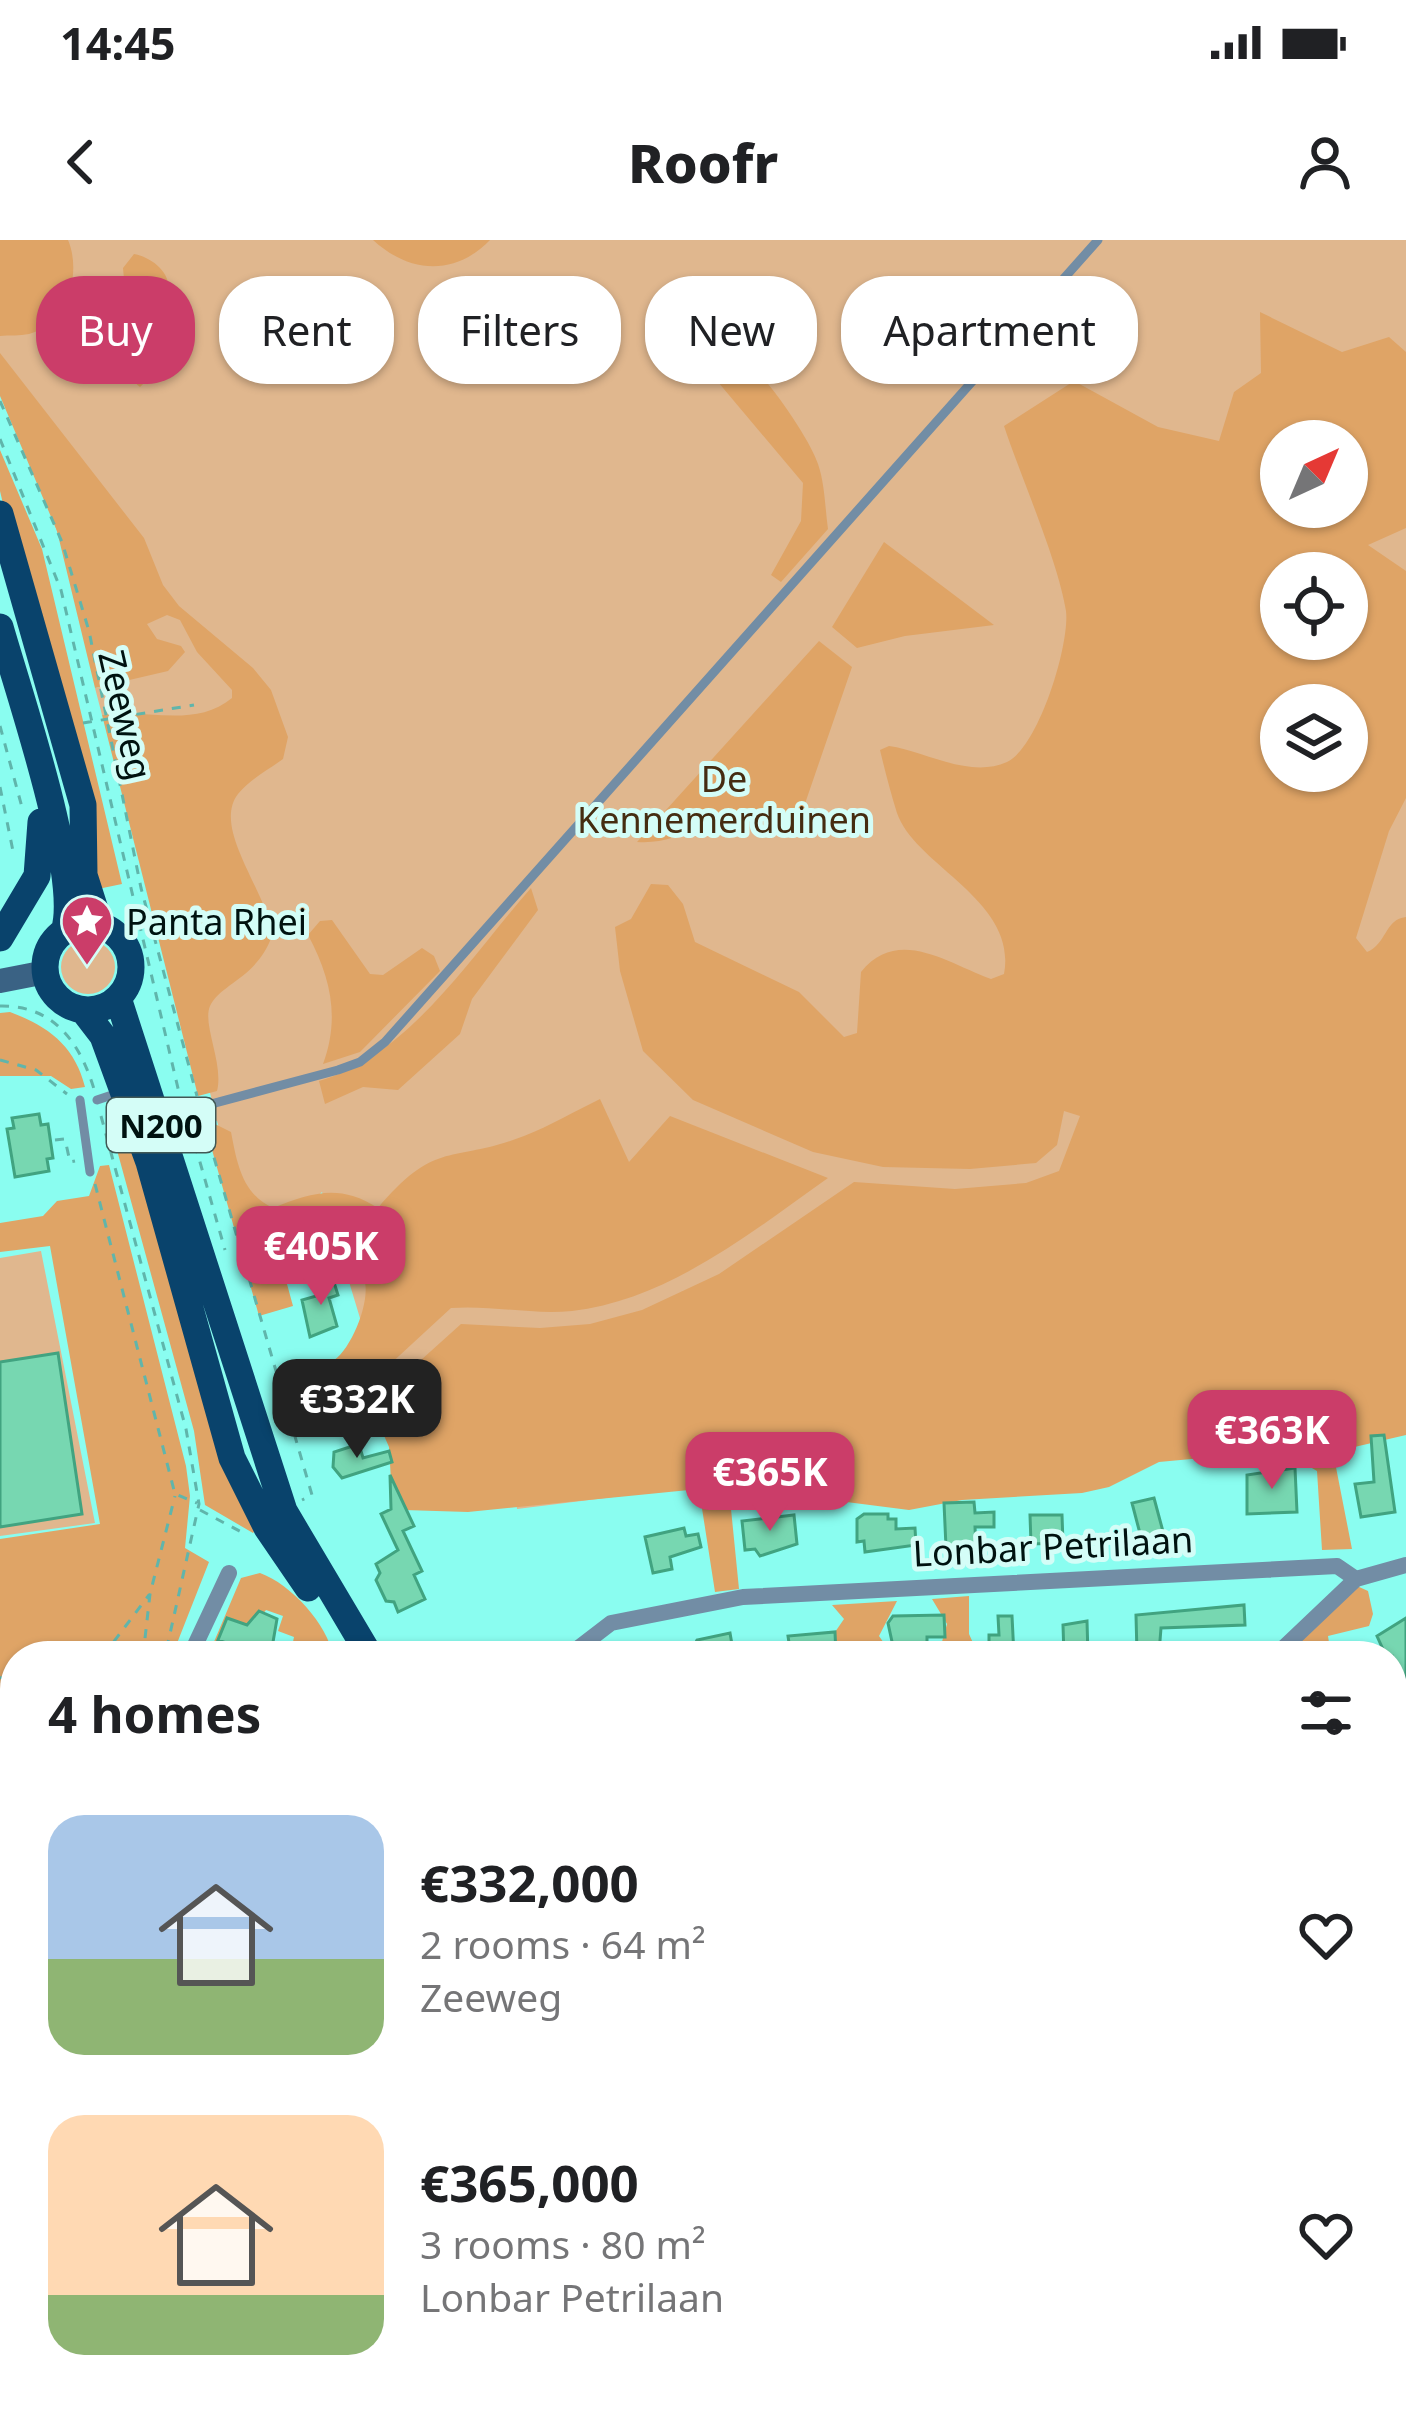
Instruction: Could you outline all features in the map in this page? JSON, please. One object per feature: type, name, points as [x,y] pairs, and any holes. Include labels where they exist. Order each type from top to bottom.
[{"type":"main road","name":"Zeeweg","points":[[0,514],[83,805],[84,875],[100,925]]},
{"type":"main road","points":[[0,627],[52,809],[66,903],[64,932],[47,954],[46,973],[0,981]]},
{"type":"main road","points":[[0,674],[43,835],[38,876],[0,938]]},
{"type":"main road","points":[[64,932],[100,925]]},
{"type":"main road","name":"N200","points":[[100,925],[119,937],[129,952],[131,975],[118,998],[171,1113],[284,1511],[361,1641]]},
{"type":"main road","name":"N200","points":[[46,973],[62,1000],[83,1010],[104,1036],[125,1090],[222,1432],[254,1505],[345,1641]]},
{"type":"main road","points":[[83,1010],[105,1007],[118,998]]},
{"type":"street","name":"Lonbar Petrilaan","points":[[588,1641],[611,1623],[743,1597],[1337,1566],[1356,1579],[1406,1565]]},
{"type":"street","points":[[197,1641],[230,1573]]},
{"type":"street","points":[[1291,1641],[1356,1579]]},
{"type":"lane","points":[[171,1113],[338,1070],[386,1042],[1098,240]]},
{"type":"lane","points":[[97,1100],[125,1090]]},
{"type":"lane","points":[[77,1100],[89,1166]]},
{"type":"path","points":[[0,400],[62,542],[108,719],[141,888],[312,1495]]},
{"type":"path","name":"Zeeweg","points":[[0,439],[55,568],[158,1014],[171,1113],[224,1247]]},
{"type":"path","points":[[62,727],[194,705]]},
{"type":"path","points":[[0,787],[17,866]]},
{"type":"path","points":[[0,1006],[23,1006],[80,1046],[186,1429],[199,1507],[168,1641]]},
{"type":"path","points":[[0,1060],[36,1070],[77,1100]]},
{"type":"path","points":[[55,1140],[65,1139],[70,1162],[89,1166]]},
{"type":"path","points":[[110,1148],[94,1189],[175,1494],[150,1594],[145,1641]]},
{"type":"path","points":[[175,1494],[257,1541]]},
{"type":"path","points":[[114,1641],[150,1594]]},
{"type":"green space","name":"De Kennemerduinen","points":[[0,240],[1406,240],[1406,1398],[517,1509],[515,1479],[385,1410],[305,1432],[290,1386],[372,1358],[322,1192],[252,1261],[217,1121],[203,1118],[200,1109],[213,1105],[117,713],[102,715],[95,688],[110,685],[0,366]]},
{"type":"green space","points":[[0,240],[68,240],[72,276],[36,276],[36,331],[0,336]]},
{"type":"green space","points":[[373,240],[490,240],[462,260],[432,266],[401,259]]},
{"type":"green space","points":[[134,254],[148,259],[165,276],[124,276],[123,268]]},
{"type":"green space","points":[[1260,312],[1342,352],[1389,337],[1406,352],[1406,528],[1368,545],[1406,571],[1406,798],[1389,831],[1356,938],[1367,952],[1394,922],[1406,917],[1406,1435],[1333,1452],[1352,1549],[1322,1550],[1317,1471],[1288,1454],[1159,1462],[1109,1487],[1082,1493],[962,1500],[909,1510],[823,1499],[731,1509],[739,1589],[715,1592],[699,1489],[468,1512],[404,1510],[392,1497],[389,1447],[369,1401],[461,1324],[540,1328],[590,1324],[642,1310],[719,1274],[854,1182],[955,1189],[1026,1183],[1059,1171],[1080,1116],[1064,1111],[1057,1145],[1036,1163],[970,1169],[883,1167],[813,1152],[693,1100],[643,1051],[620,971],[615,927],[631,919],[651,884],[668,885],[683,904],[695,942],[799,992],[844,1037],[857,1033],[861,972],[891,951],[923,952],[991,979],[1004,974],[1004,948],[996,925],[907,832],[880,750],[889,746],[978,767],[1007,762],[1030,737],[1050,693],[1063,646],[1066,611],[1004,426],[1069,384],[1079,384],[1158,427],[1219,441],[1234,392],[1261,373]]},
{"type":"green space","points":[[0,353],[144,538],[163,585],[179,606],[253,668],[271,690],[288,737],[283,759],[243,789],[232,808],[236,843],[272,936],[257,962],[210,1006],[217,1091],[198,1096],[102,715],[202,713],[232,698],[232,690],[197,652],[180,620],[167,615],[147,624],[157,639],[181,646],[185,652],[168,671],[95,688],[57,531],[0,396]]},
{"type":"green space","points":[[720,384],[767,384],[818,464],[828,529],[781,582],[771,575],[801,521],[803,483]]},
{"type":"green space","points":[[0,450],[42,549],[122,884],[93,890],[0,491]]},
{"type":"green space","points":[[884,542],[994,625],[905,636],[857,648],[832,627]]},
{"type":"green space","points":[[819,641],[852,667],[799,821],[753,812],[676,837],[637,842]]},
{"type":"green space","points":[[531,888],[538,910],[472,999],[460,1034],[398,1090],[363,1087],[325,1104],[319,1081],[382,1050],[410,1027]]},
{"type":"green space","points":[[332,920],[370,974],[383,975],[422,948],[434,956],[440,971],[360,1052],[323,1064],[332,1014],[322,967],[308,935],[320,921]]},
{"type":"green space","points":[[88,940],[107,948],[115,967],[107,986],[88,994],[69,986],[61,967],[69,948]]},
{"type":"green space","points":[[10,1012],[58,1039],[74,1060],[85,1087],[71,1089],[51,1076],[0,1076],[0,1013]]},
{"type":"green space","points":[[600,1099],[629,1162],[670,1116],[828,1178],[708,1261],[642,1293],[572,1311],[451,1308],[361,1391],[287,1410],[275,1370],[318,1366],[338,1357],[362,1312],[364,1279],[349,1257],[326,1240],[300,1233],[287,1235],[275,1240],[293,1306],[259,1316],[203,1118],[231,1132],[248,1186],[273,1208],[339,1193],[378,1208],[431,1162],[524,1136]]},
{"type":"green space","points":[[106,1110],[118,1112],[260,1525],[253,1533],[205,1505],[194,1431]]},
{"type":"green space","points":[[109,1165],[186,1466],[190,1496],[185,1548],[209,1562],[178,1641],[0,1641],[0,1539],[100,1524],[50,1246],[0,1252],[0,1223],[43,1216],[57,1201],[89,1196],[100,1166]]},
{"type":"green space","points":[[41,1251],[95,1523],[0,1536],[0,1258]]},
{"type":"green space","points":[[260,1573],[284,1586],[306,1607],[328,1641],[293,1641],[294,1637],[278,1631],[283,1616],[266,1610],[240,1641],[214,1641],[241,1578]]},
{"type":"green space","points":[[1357,1586],[1368,1591],[1373,1614],[1369,1626],[1328,1636],[1329,1641],[1299,1641]]},
{"type":"green space","points":[[969,1596],[972,1641],[942,1641],[947,1624],[932,1599]]},
{"type":"green space","points":[[897,1601],[879,1636],[882,1641],[834,1641],[844,1619],[832,1605]]},
{"type":"building","points":[[39,1114],[41,1125],[48,1124],[53,1158],[47,1159],[49,1171],[15,1177],[7,1129],[14,1128],[12,1118]]},
{"type":"building","points":[[332,1276],[338,1295],[329,1298],[337,1326],[310,1337],[302,1300],[320,1295],[318,1281]]},
{"type":"building","points":[[58,1353],[82,1514],[0,1527],[0,1362]]},
{"type":"building","points":[[1384,1435],[1395,1512],[1361,1517],[1355,1484],[1374,1482],[1371,1436]]},
{"type":"building","points":[[359,1444],[363,1458],[389,1451],[392,1462],[342,1478],[333,1467],[334,1452]]},
{"type":"building","points":[[1295,1468],[1297,1512],[1247,1514],[1247,1475]]},
{"type":"building","points":[[390,1475],[414,1526],[403,1531],[422,1571],[414,1575],[425,1599],[398,1612],[394,1602],[386,1601],[376,1580],[380,1573],[376,1564],[398,1550],[381,1514],[391,1509]]},
{"type":"building","points":[[1154,1498],[1165,1539],[1143,1545],[1132,1503]]},
{"type":"building","points":[[974,1502],[975,1513],[994,1512],[994,1527],[975,1527],[976,1548],[946,1547],[944,1503]]},
{"type":"building","points":[[864,1514],[888,1514],[888,1519],[896,1519],[896,1529],[915,1528],[916,1545],[865,1552],[864,1541],[857,1542],[857,1519]]},
{"type":"building","points":[[794,1515],[797,1544],[760,1556],[755,1549],[745,1550],[742,1521]]},
{"type":"building","points":[[1030,1515],[1062,1515],[1063,1543],[1031,1544]]},
{"type":"building","points":[[684,1528],[686,1536],[698,1534],[701,1547],[670,1557],[672,1569],[653,1573],[645,1537]]},
{"type":"building","points":[[1244,1605],[1245,1625],[1161,1628],[1160,1641],[1137,1641],[1136,1615]]},
{"type":"building","points":[[259,1611],[277,1619],[273,1641],[218,1640],[227,1618],[247,1625]]},
{"type":"building","points":[[944,1615],[945,1637],[892,1641],[888,1623],[893,1616]]},
{"type":"building","points":[[998,1616],[1012,1616],[1013,1641],[989,1641],[989,1635],[999,1635]]},
{"type":"building","points":[[1406,1618],[1406,1641],[1379,1641],[1377,1636]]},
{"type":"building","points":[[1087,1621],[1088,1641],[1064,1641],[1063,1625]]},
{"type":"building","points":[[835,1632],[835,1641],[789,1641],[788,1636]]},
{"type":"building","points":[[730,1633],[731,1641],[696,1641]]},
{"type":"place","name":"Panta Rhei","points":[[87,967]]}]
